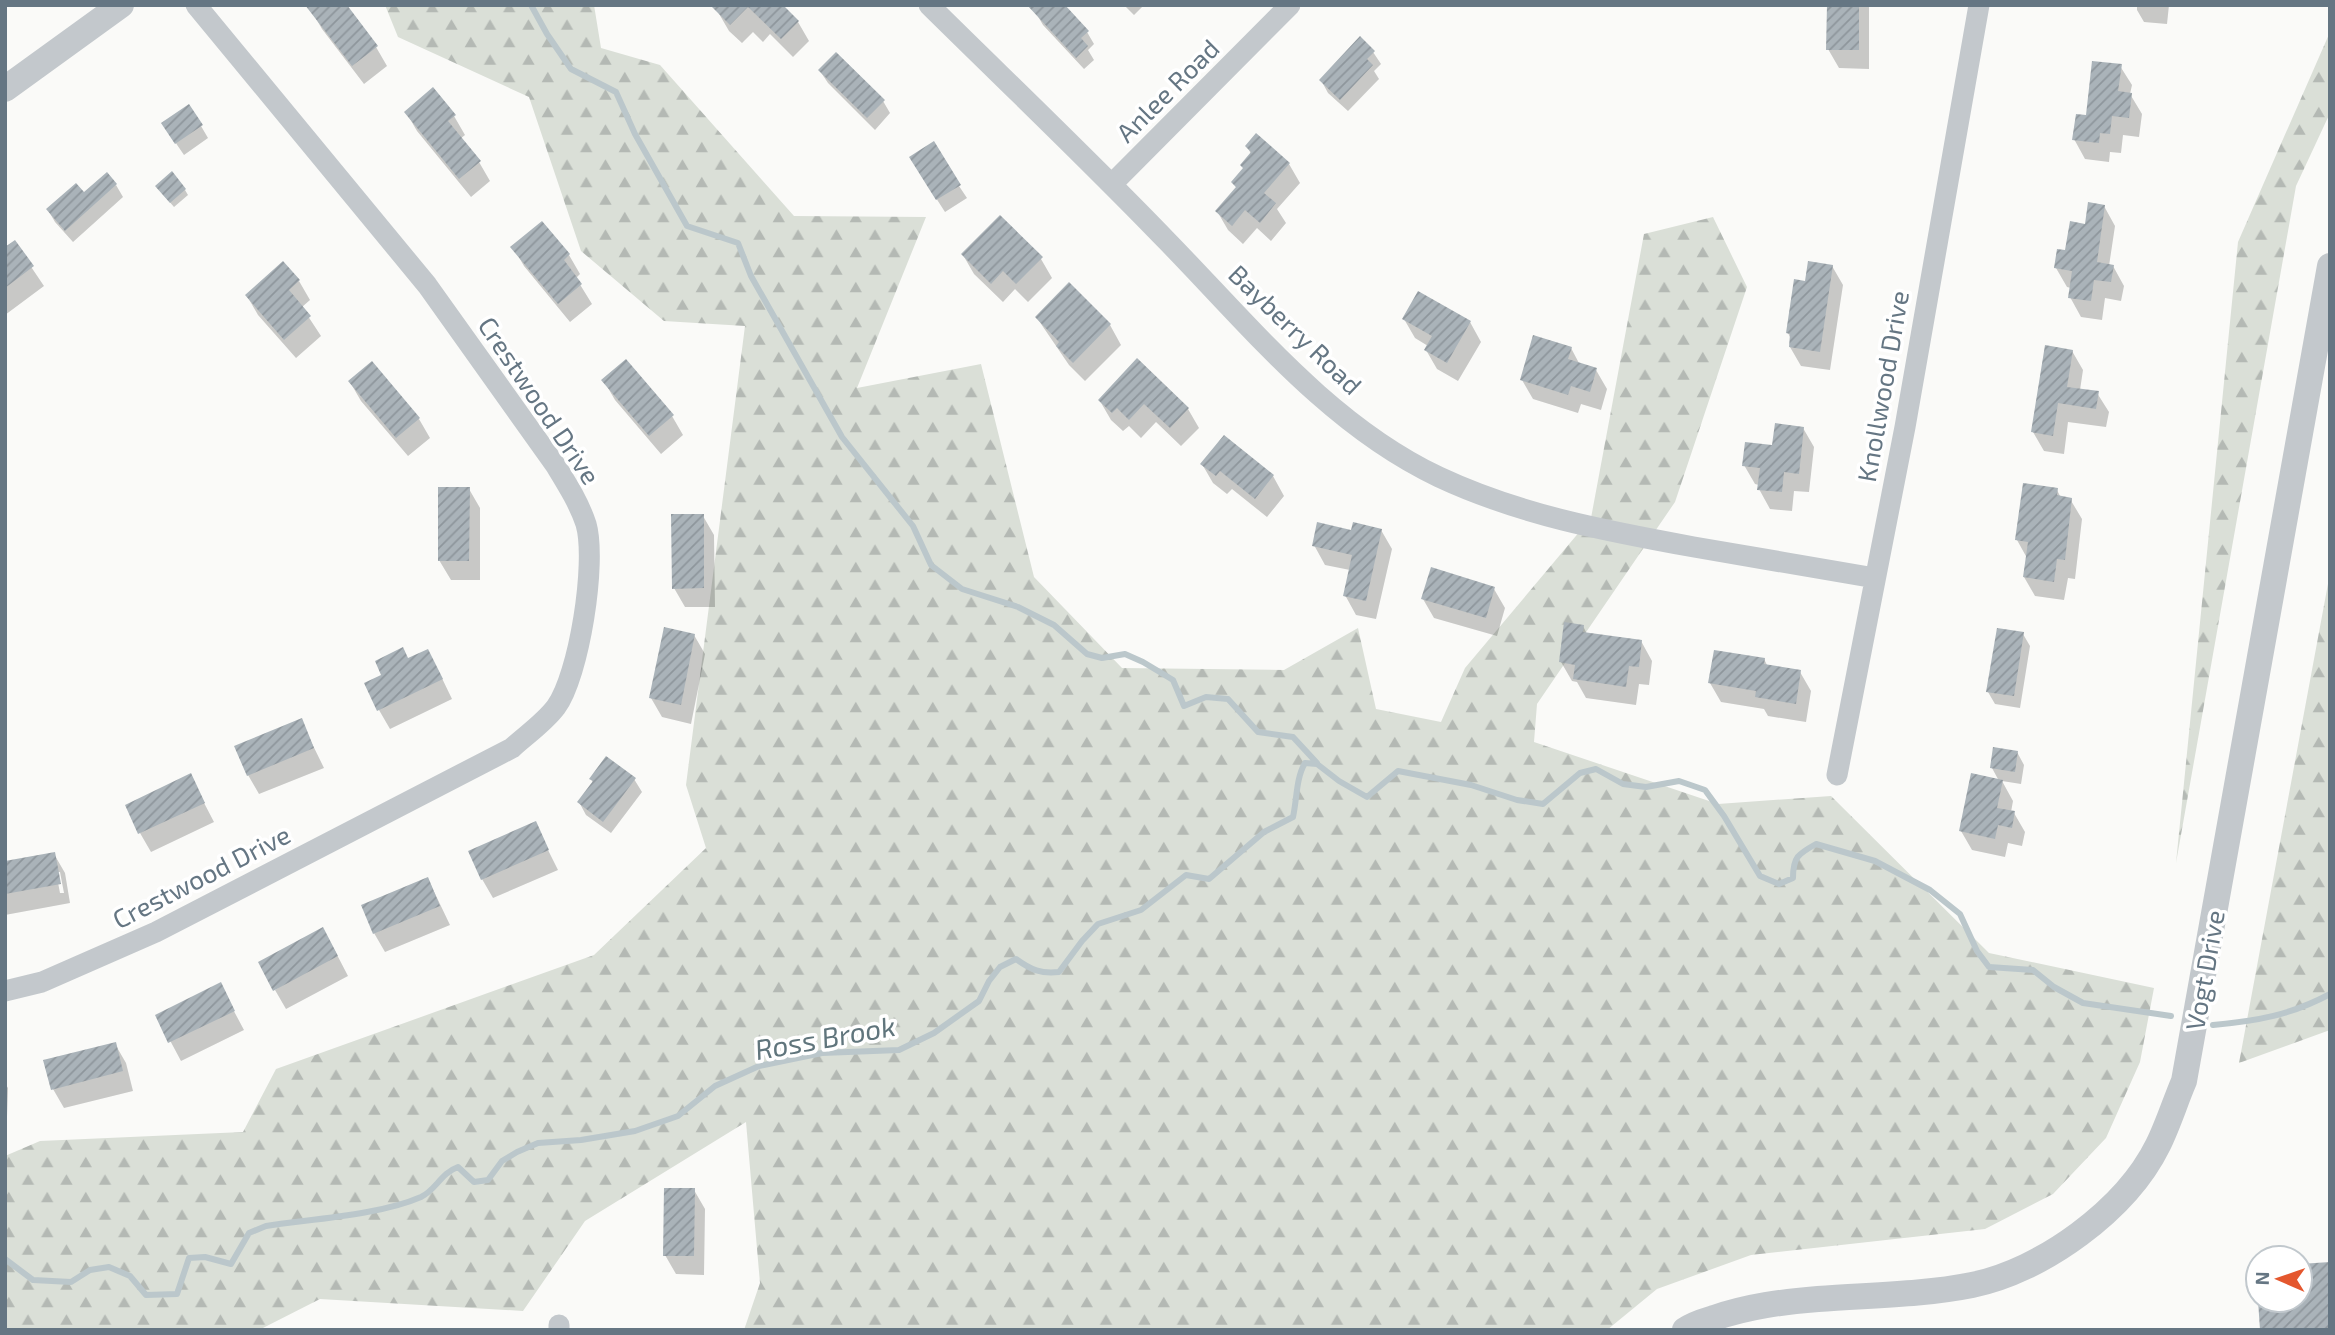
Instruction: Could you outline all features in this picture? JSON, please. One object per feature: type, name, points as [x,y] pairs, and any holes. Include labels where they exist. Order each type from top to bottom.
[{"type":"street","points":[[5,89],[121,5]]},
{"type":"street","name":"Crestwood Drive","points":[[5,990],[42,982],[156,932],[512,748],[555,709],[567,688],[576,657],[589,552],[586,525],[575,497],[556,466],[427,285],[196,5]]},
{"type":"street","name":"Bayberry Road","points":[[929,5],[1112,184],[1320,398],[1402,458],[1440,478],[1504,504],[1556,520],[1875,578]]},
{"type":"street","name":"Anlee Road","points":[[1112,184],[1290,5]]},
{"type":"street","name":"Knollwood Drive","points":[[1838,775],[1905,427],[1979,5]]},
{"type":"street","name":"Vogt Drive","points":[[1685,1330],[1743,1308],[1772,1303],[1933,1291],[1973,1285],[2015,1272],[2076,1237],[2098,1220],[2126,1191],[2157,1147],[2184,1081],[2330,266]]},
{"type":"green space","points":[[385,5],[594,5],[601,48],[660,65],[794,216],[926,217],[857,388],[981,364],[1034,577],[1122,668],[1284,670],[1358,628],[1376,709],[1441,722],[1465,668],[1591,518],[1644,234],[1713,217],[1747,287],[1675,502],[1537,704],[1534,742],[1718,804],[1831,796],[1989,953],[2154,988],[2140,1062],[2106,1138],[2053,1194],[1985,1229],[1751,1255],[1657,1289],[1607,1330],[744,1330],[760,1283],[746,1122],[585,1221],[523,1311],[320,1299],[259,1330],[5,1330],[5,1156],[40,1141],[243,1132],[276,1069],[594,955],[706,848],[686,785],[745,326],[664,321],[581,251],[529,97],[398,37]]},
{"type":"green space","points":[[2330,32],[2330,113],[2296,186],[2176,863],[2238,242]]},
{"type":"green space","points":[[2330,573],[2330,1030],[2239,1063]]},
{"type":"building","points":[[305,5],[347,5],[378,46],[352,66]]},
{"type":"building","points":[[710,5],[783,5],[799,21],[781,39],[748,7],[730,25]]},
{"type":"building","points":[[1027,5],[1065,5],[1089,31],[1081,38],[1088,46],[1076,58]]},
{"type":"building","points":[[1827,5],[1859,5],[1859,50],[1826,50]]},
{"type":"building","points":[[1360,36],[1375,51],[1367,59],[1373,65],[1340,100],[1319,80]]},
{"type":"building","points":[[836,52],[885,100],[867,118],[818,70]]},
{"type":"building","points":[[2092,61],[2122,64],[2118,91],[2132,93],[2129,118],[2112,116],[2110,134],[2100,133],[2099,143],[2072,140],[2076,114],[2086,115]]},
{"type":"building","points":[[433,87],[456,115],[448,121],[481,161],[459,179],[404,112]]},
{"type":"building","points":[[189,104],[203,125],[175,144],[161,123]]},
{"type":"building","points":[[1256,133],[1290,163],[1264,193],[1276,203],[1260,223],[1245,210],[1232,226],[1215,211],[1236,187],[1231,182],[1243,168],[1240,165],[1251,152],[1245,146]]},
{"type":"building","points":[[934,141],[961,185],[936,200],[909,157]]},
{"type":"building","points":[[172,171],[186,189],[170,203],[155,186]]},
{"type":"building","points":[[107,172],[117,184],[65,231],[46,209],[76,183],[84,192]]},
{"type":"building","points":[[2088,202],[2105,205],[2097,262],[2114,265],[2111,282],[2094,280],[2091,301],[2068,298],[2072,271],[2054,268],[2057,249],[2065,250],[2070,221],[2085,224]]},
{"type":"building","points":[[1000,215],[1043,257],[1016,284],[1003,271],[991,284],[961,254]]},
{"type":"building","points":[[542,221],[570,254],[564,260],[582,284],[558,304],[510,247]]},
{"type":"building","points":[[15,240],[34,266],[5,288],[5,247]]},
{"type":"building","points":[[283,261],[300,280],[289,290],[311,316],[284,340],[245,295]]},
{"type":"building","points":[[1808,261],[1833,265],[1820,352],[1789,347],[1790,334],[1786,333],[1794,279],[1805,281]]},
{"type":"building","points":[[1069,282],[1111,324],[1073,363],[1056,346],[1059,342],[1035,317]]},
{"type":"building","points":[[1418,291],[1471,321],[1447,363],[1424,350],[1432,336],[1402,319]]},
{"type":"building","points":[[1533,335],[1572,347],[1568,359],[1597,368],[1590,392],[1571,386],[1568,395],[1520,380]]},
{"type":"building","points":[[2045,345],[2073,350],[2067,387],[2099,391],[2096,409],[2058,403],[2053,436],[2031,432]]},
{"type":"building","points":[[1137,358],[1189,408],[1170,428],[1144,404],[1129,420],[1117,408],[1112,413],[1098,400]]},
{"type":"building","points":[[626,359],[674,415],[649,436],[601,380]]},
{"type":"building","points":[[372,361],[420,418],[396,438],[348,381]]},
{"type":"building","points":[[1775,423],[1804,427],[1799,474],[1784,472],[1782,492],[1757,490],[1760,468],[1742,466],[1745,442],[1772,445]]},
{"type":"building","points":[[1224,435],[1274,475],[1255,499],[1220,471],[1216,476],[1200,464]]},
{"type":"building","points":[[2023,483],[2058,488],[2057,495],[2072,498],[2065,560],[2057,559],[2054,582],[2023,577],[2028,542],[2015,540]]},
{"type":"building","points":[[438,487],[470,487],[469,561],[438,561]]},
{"type":"building","points":[[671,514],[704,514],[704,588],[672,589]]},
{"type":"building","points":[[1317,522],[1351,530],[1353,522],[1382,529],[1366,601],[1343,596],[1352,555],[1312,546]]},
{"type":"building","points":[[1431,567],[1495,587],[1486,618],[1421,599]]},
{"type":"building","points":[[1564,622],[1584,625],[1583,632],[1642,640],[1639,667],[1629,666],[1626,687],[1573,679],[1575,665],[1559,662]]},
{"type":"building","points":[[664,627],[695,634],[681,705],[649,698]]},
{"type":"building","points":[[1997,628],[2024,632],[2014,696],[1986,692]]},
{"type":"building","points":[[403,647],[408,658],[428,649],[443,679],[377,711],[364,683],[381,675],[375,661]]},
{"type":"building","points":[[1714,650],[1765,658],[1764,664],[1801,670],[1796,704],[1755,697],[1756,691],[1708,683]]},
{"type":"building","points":[[302,718],[314,748],[247,776],[234,746]]},
{"type":"building","points":[[1993,747],[2018,751],[2015,772],[1990,768]]},
{"type":"building","points":[[606,756],[636,778],[603,822],[577,802],[593,781],[589,779]]},
{"type":"building","points":[[191,773],[205,803],[138,834],[125,805]]},
{"type":"building","points":[[1971,773],[2003,780],[1997,808],[2015,811],[2012,828],[1998,825],[1995,839],[1959,831]]},
{"type":"building","points":[[536,821],[549,850],[481,880],[468,851]]},
{"type":"building","points":[[55,852],[61,884],[5,894],[5,861]]},
{"type":"building","points":[[428,877],[440,906],[373,934],[361,905]]},
{"type":"building","points":[[323,927],[338,956],[273,991],[258,962]]},
{"type":"building","points":[[221,982],[235,1011],[168,1043],[155,1015]]},
{"type":"building","points":[[116,1042],[123,1071],[51,1090],[43,1060]]},
{"type":"building","points":[[664,1188],[695,1188],[694,1256],[663,1256]]},
{"type":"building","points":[[2330,1262],[2330,1330],[2260,1330],[2259,1314],[2314,1314],[2314,1263]]},
{"type":"waterway","points":[[531,5],[571,69],[616,92],[635,134],[687,226],[738,243],[751,276],[842,437],[913,526],[931,565],[962,589],[1018,607],[1054,625],[1087,654],[1102,658],[1125,654],[1143,662],[1173,680],[1184,706],[1206,697],[1228,699],[1258,732],[1293,737],[1317,763]]},
{"type":"waterway","name":"Ross Brook","points":[[5,1259],[33,1280],[71,1282],[90,1270],[109,1267],[130,1276],[146,1295],[177,1294],[189,1258],[205,1257],[231,1264],[249,1233],[266,1226],[345,1216],[404,1203],[426,1194],[447,1173],[458,1167],[474,1182],[488,1180],[502,1161],[538,1143],[581,1140],[635,1131],[678,1116],[715,1086],[759,1066],[822,1053],[899,1050],[934,1033],[979,1001],[1000,967],[1016,959],[1036,970],[1059,972],[1098,924],[1141,910],[1186,875],[1209,879],[1264,832],[1293,817],[1298,782],[1305,763],[1317,764],[1367,797],[1398,771],[1471,785],[1517,800],[1543,804],[1580,773],[1596,769],[1623,784],[1646,787],[1679,781],[1705,790],[1760,876],[1779,884],[1793,878],[1798,857],[1816,844],[1875,861],[1930,890],[1960,914],[1977,951],[1989,967],[2033,970],[2054,987],[2083,1003],[2171,1016]]},
{"type":"waterway","name":"Ross Brook","points":[[2213,1025],[2273,1016],[2330,994]]}]
